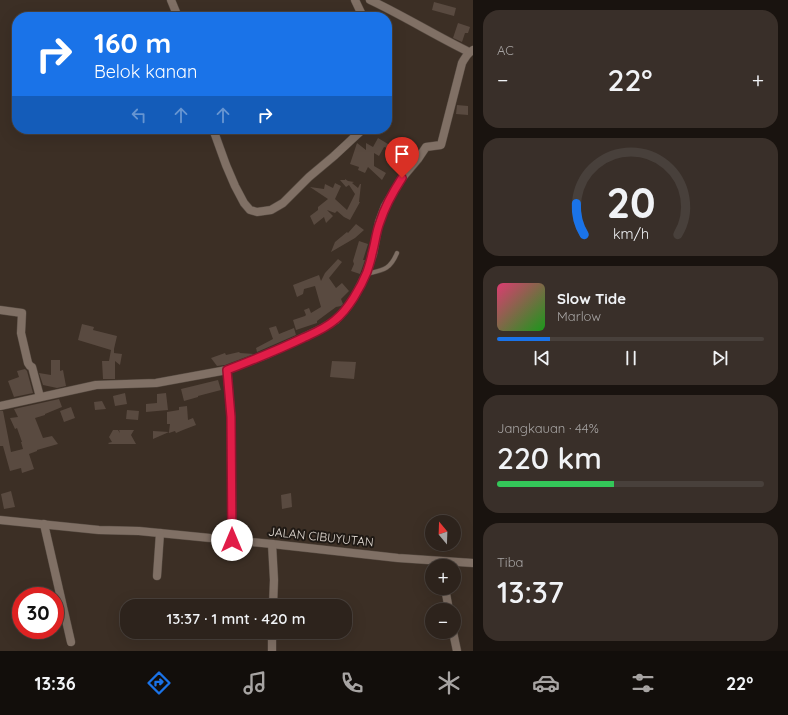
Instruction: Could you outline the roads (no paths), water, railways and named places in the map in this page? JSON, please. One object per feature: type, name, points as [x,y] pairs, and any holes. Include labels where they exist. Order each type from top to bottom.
[{"type":"street","points":[[171,0],[176,12]]},
{"type":"street","points":[[355,0],[361,12]]},
{"type":"street","points":[[0,406],[96,385],[156,383],[227,370],[268,354],[321,329],[336,320],[349,305],[366,274],[373,254],[379,222],[385,206],[394,190],[402,178],[415,164],[426,147],[441,144],[462,63],[465,56],[471,51],[370,0]]},
{"type":"street","points":[[216,134],[226,165],[244,204],[250,210],[257,212],[271,210],[283,203],[309,177],[358,134]]},
{"type":"street","points":[[0,310],[22,312],[21,333],[28,363],[32,367],[40,397]]},
{"type":"street","points":[[227,370],[231,417],[232,540]]},
{"type":"street","name":"JALAN CIBUYUTAN","points":[[0,520],[99,530],[139,531],[232,540],[425,562]]},
{"type":"street","points":[[44,524],[71,642]]},
{"type":"street","points":[[157,576],[160,533]]},
{"type":"street","points":[[272,544],[273,599]]},
{"type":"street","name":"JALAN CIBUYUTAN","points":[[461,563],[473,563]]},
{"type":"street","points":[[272,639],[272,651]]},
{"type":"street","points":[[454,639],[457,651]]},
{"type":"lane","points":[[366,274],[378,272],[388,267],[393,262],[397,253]]}]
